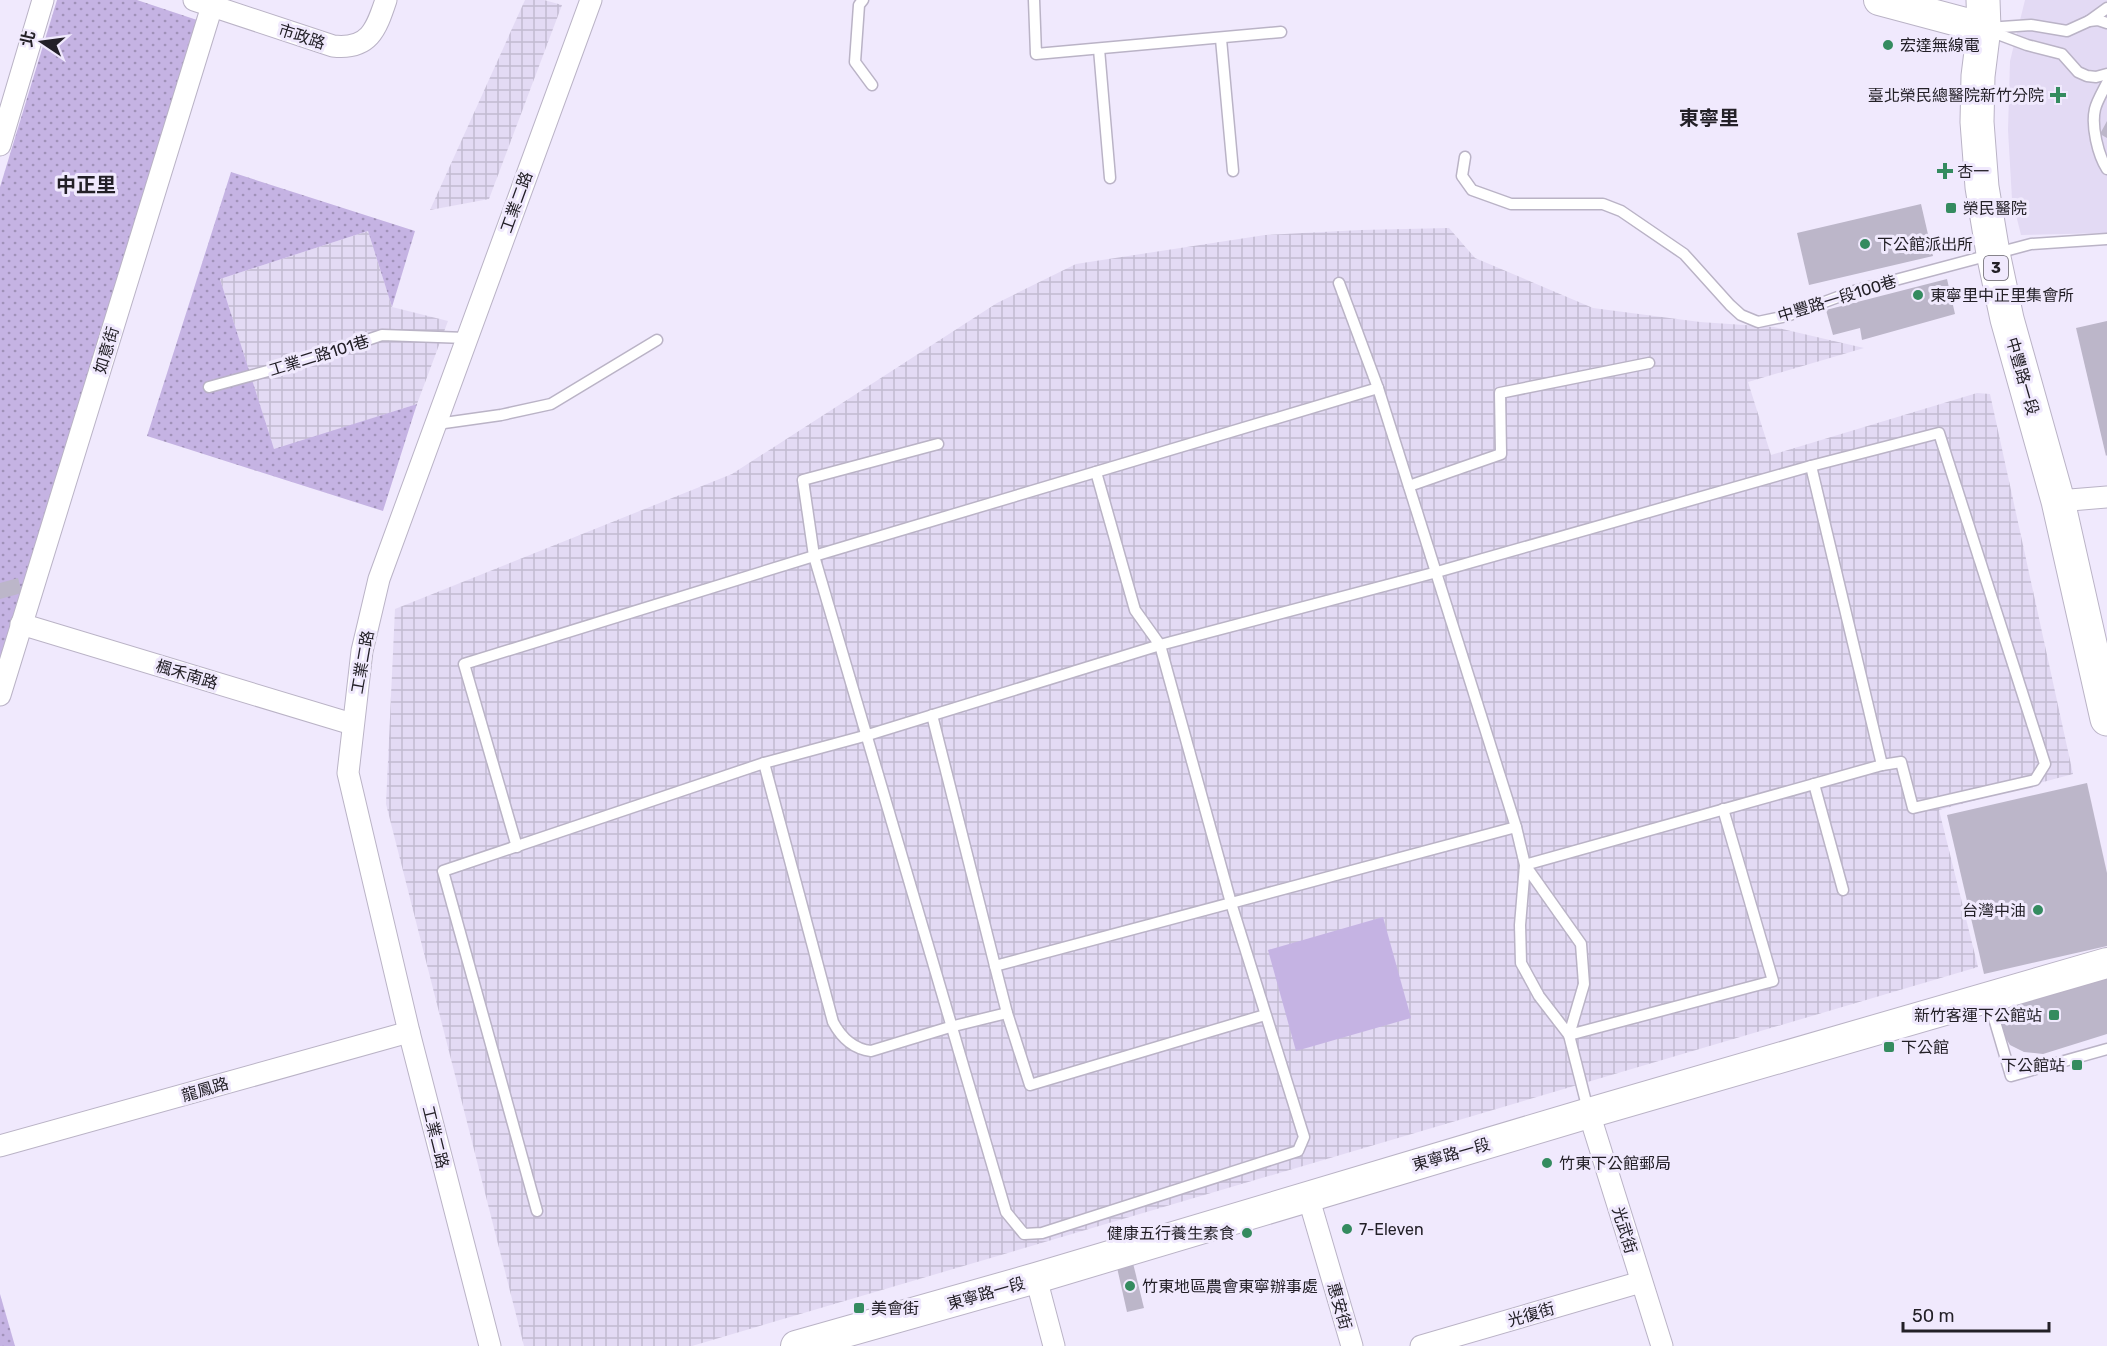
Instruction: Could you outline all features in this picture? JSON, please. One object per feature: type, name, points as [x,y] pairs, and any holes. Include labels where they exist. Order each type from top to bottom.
[{"type":"main road","points":[[1879,0],[1945,13],[1984,14]]},
{"type":"main road","name":"中豐路一段","points":[[2004,0],[1984,14],[1978,76],[1977,122],[1982,187],[2007,319],[2058,501],[2107,719]]},
{"type":"main road","name":"東寧路一段","points":[[796,1346],[1036,1278],[1589,1113],[2107,963]]},
{"type":"street","points":[[0,145],[43,0]]},
{"type":"street","name":"市政路","points":[[203,3],[333,46],[348,48],[361,44],[372,32],[380,19],[386,0]]},
{"type":"street","name":"工業二路","points":[[490,1346],[409,1032],[348,773],[362,651],[379,579],[591,0]]},
{"type":"street","name":"如意街","points":[[0,695],[203,3]]},
{"type":"street","points":[[2058,501],[2107,497]]},
{"type":"street","name":"楓禾南路","points":[[21,624],[352,724]]},
{"type":"street","name":"龍鳳路","points":[[0,1146],[409,1032]]},
{"type":"street","name":"光武街","points":[[1589,1113],[1662,1346]]},
{"type":"street","name":"惠安街","points":[[1308,1196],[1352,1346]]},
{"type":"street","points":[[1036,1278],[1054,1346]]},
{"type":"street","name":"光復街","points":[[1421,1346],[1641,1282]]},
{"type":"lane","points":[[863,0],[859,5],[855,63],[872,86]]},
{"type":"lane","points":[[1034,0],[1036,54],[1281,32]]},
{"type":"lane","points":[[1984,14],[2067,31],[2089,21],[2107,8]]},
{"type":"lane","points":[[1984,14],[2027,45],[2062,54],[2078,72],[2096,77],[2107,74]]},
{"type":"lane","points":[[2089,21],[2098,20],[2107,23]]},
{"type":"lane","points":[[1221,39],[1233,171]]},
{"type":"lane","points":[[1099,50],[1110,178]]},
{"type":"lane","points":[[2107,83],[2095,110],[2096,137],[2101,159],[2107,169]]},
{"type":"lane","name":"中豐路一段100巷","points":[[1465,157],[1462,176],[1472,190],[1485,196],[1512,204],[1603,204],[1621,211],[1684,254],[1730,305],[1741,315],[1758,322],[1787,316],[1854,291],[1993,253]]},
{"type":"lane","points":[[1993,253],[2031,244],[2107,239]]},
{"type":"lane","points":[[1339,283],[1378,388],[1516,827],[1525,865],[1520,925],[1521,963],[1539,996],[1569,1035],[1589,1113]]},
{"type":"lane","name":"工業二路101巷","points":[[209,387],[308,360],[381,335],[466,338]]},
{"type":"lane","points":[[437,424],[501,416],[551,404],[657,340]]},
{"type":"lane","points":[[1409,486],[1501,454],[1500,393],[1649,363]]},
{"type":"lane","points":[[517,847],[464,664],[814,556],[1378,388]]},
{"type":"lane","points":[[537,1211],[443,871],[764,763],[868,735],[1160,645],[1437,572],[1811,466],[1939,433],[2044,764],[2035,780],[1913,808],[1901,762],[1882,765],[1525,865]]},
{"type":"lane","points":[[938,444],[803,480],[814,556],[868,735],[950,1027],[1006,1212],[1024,1234],[1042,1233],[1298,1151],[1304,1137],[1232,903],[1160,645],[1135,610],[1096,472]]},
{"type":"lane","points":[[1811,466],[1882,765]]},
{"type":"lane","points":[[932,715],[1007,1013],[1030,1085],[1265,1015]]},
{"type":"lane","points":[[764,763],[833,1022],[840,1035],[862,1050],[871,1051],[950,1027],[1007,1013]]},
{"type":"lane","points":[[1814,784],[1843,890]]},
{"type":"lane","points":[[1569,1035],[1773,981],[1723,809]]},
{"type":"lane","points":[[995,966],[1516,827]]},
{"type":"lane","points":[[1525,865],[1581,944],[1584,984],[1569,1035]]},
{"type":"lane","points":[[1988,998],[2011,1076],[2107,1049]]},
{"type":"shaded area","points":[[57,0],[137,0],[197,20],[0,674],[0,187]]},
{"type":"shaded area","points":[[525,0],[544,0],[562,5],[489,199],[430,210]]},
{"type":"shaded area","name":"臺北榮民總醫院新竹分院","points":[[2025,0],[2107,0],[2107,233],[2021,235],[2012,199],[2008,130],[2010,61]]},
{"type":"shaded area","points":[[231,172],[415,231],[392,307],[368,231],[220,279],[274,449],[417,404],[383,511],[147,436]]},
{"type":"shaded area","points":[[1449,228],[1475,258],[1593,308],[1700,322],[1774,327],[1864,348],[1748,382],[1771,455],[1977,393],[1990,394],[2073,774],[1939,810],[1978,967],[692,1346],[524,1346],[386,804],[395,609],[732,474],[997,303],[1076,264],[1265,235]]},
{"type":"shaded area","points":[[368,231],[392,307],[448,321],[417,404],[274,450],[220,279]]},
{"type":"shaded area","points":[[1383,917],[1411,1018],[1296,1051],[1268,950]]},
{"type":"shaded area","points":[[0,1294],[15,1346],[0,1346]]},
{"type":"building","points":[[2107,121],[2107,138],[2100,134]]},
{"type":"building","name":"下公館派出所","points":[[1921,204],[1933,256],[1809,285],[1797,233]]},
{"type":"building","name":"東寧里中正里集會所","points":[[1947,279],[1955,314],[1862,340],[1860,328],[1833,335],[1826,310]]},
{"type":"building","points":[[2107,321],[2107,455],[2106,456],[2076,328]]},
{"type":"building","points":[[18,578],[22,593],[0,599],[0,583]]},
{"type":"building","name":"台灣中油","points":[[2087,783],[2107,873],[2107,946],[1984,974],[1947,815]]},
{"type":"building","name":"新竹客運下公館站","points":[[2107,978],[2107,1034],[2043,1054],[2024,1052],[2010,1045],[2003,1034],[1999,1021],[2001,1009]]},
{"type":"building","name":"竹東地區農會東寧辦事處","points":[[1132,1259],[1144,1308],[1127,1312],[1116,1263]]},
{"type":"place","name":"宏達無線電","points":[[1888,45]]},
{"type":"place","name":"臺北榮民總醫院新竹分院","points":[[2058,95]]},
{"type":"place","name":"杏一","points":[[1945,171]]},
{"type":"place","name":"榮民醫院","points":[[1951,208]]},
{"type":"place","name":"下公館派出所","points":[[1865,244]]},
{"type":"place","name":"東寧里中正里集會所","points":[[1918,295]]},
{"type":"place","name":"台灣中油","points":[[2038,910]]},
{"type":"place","name":"新竹客運下公館站","points":[[2054,1015]]},
{"type":"place","name":"下公館","points":[[1889,1047]]},
{"type":"place","name":"下公館站","points":[[2077,1065]]},
{"type":"place","name":"竹東下公館郵局","points":[[1547,1163]]},
{"type":"place","name":"7-Eleven","points":[[1347,1229]]},
{"type":"place","name":"健康五行養生素食","points":[[1247,1233]]},
{"type":"place","name":"竹東地區農會東寧辦事處","points":[[1130,1286]]},
{"type":"place","name":"美會街","points":[[859,1308]]},
{"type":"district","name":"東寧里","points":[[1709,118]]},
{"type":"district","name":"中正里","points":[[86,185]]}]
